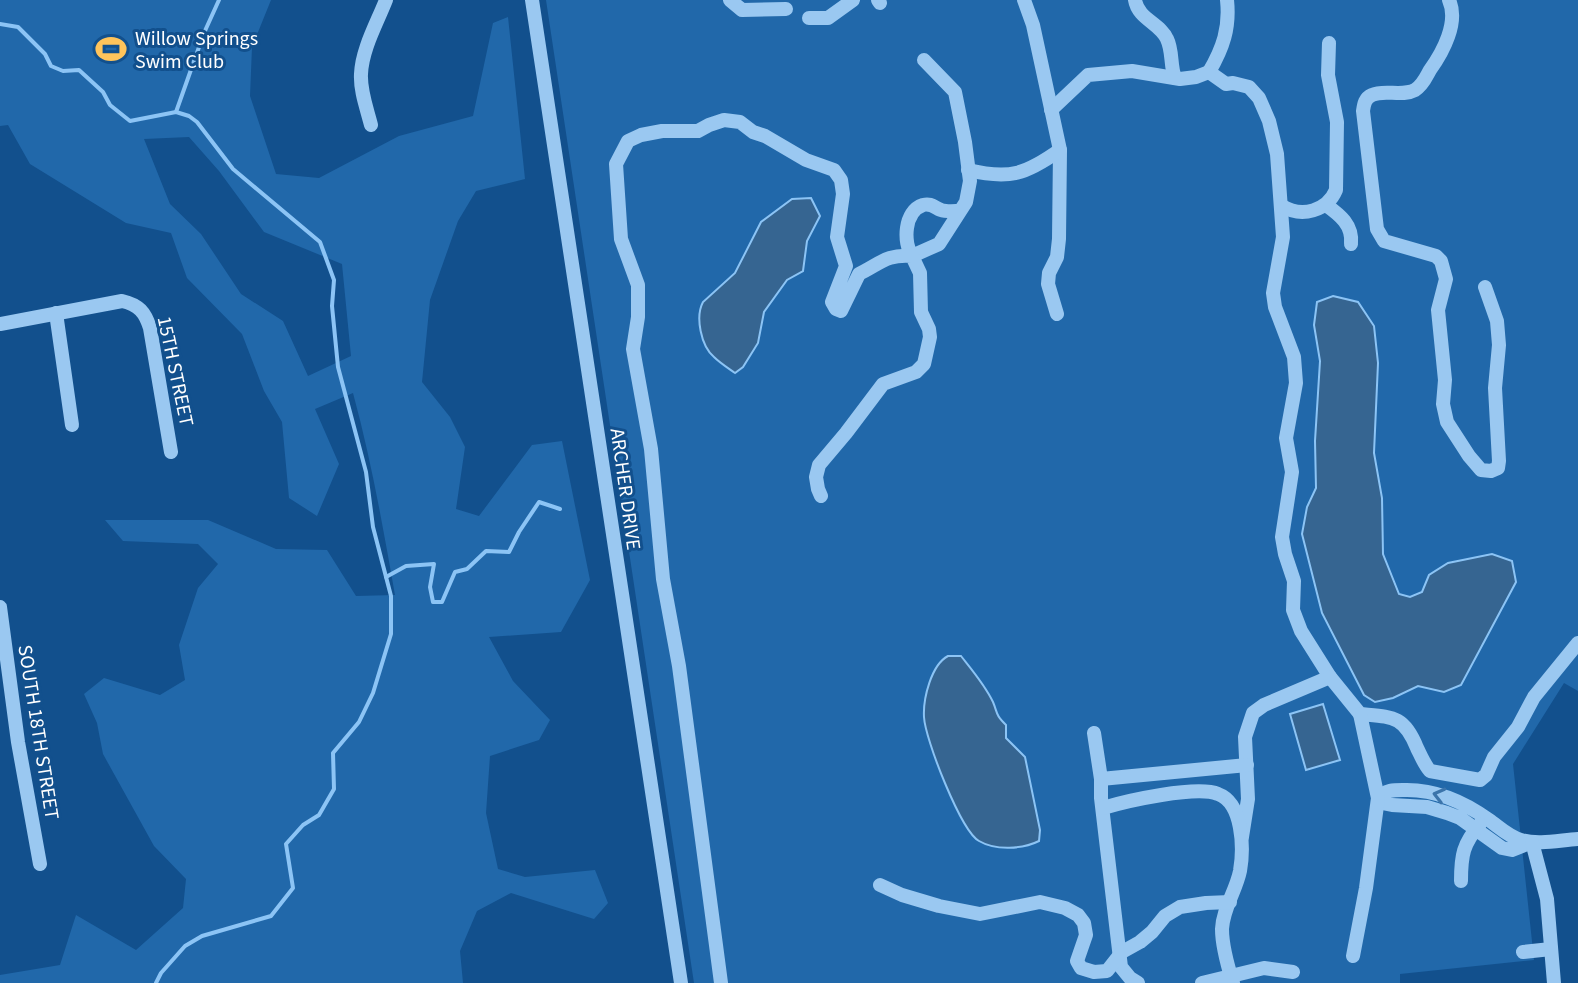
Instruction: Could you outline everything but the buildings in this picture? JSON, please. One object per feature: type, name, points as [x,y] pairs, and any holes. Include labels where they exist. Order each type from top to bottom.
[{"type":"street","points":[[371,125],[362,90],[361,68],[386,0]]},
{"type":"street","name":"ARCHER DRIVE","points":[[532,0],[681,983]]},
{"type":"street","points":[[730,0],[742,10],[786,9]]},
{"type":"street","points":[[809,18],[828,18],[853,0]]},
{"type":"street","points":[[1024,0],[1033,25],[1060,150],[1059,239],[1048,284],[1057,314]]},
{"type":"street","points":[[1135,0],[1136,8],[1167,39],[1175,78]]},
{"type":"street","points":[[1051,110],[1088,75],[1132,71],[1175,78],[1196,77],[1209,72],[1224,45],[1228,24],[1227,0]]},
{"type":"street","points":[[1449,0],[1452,16],[1448,36],[1442,53],[1421,85],[1412,92],[1376,93],[1368,97],[1363,111],[1380,236],[1390,244],[1436,256],[1441,261],[1446,279],[1438,310],[1445,380],[1443,404],[1447,422],[1469,456],[1486,472],[1498,468],[1499,461],[1495,388],[1499,345],[1497,321],[1485,287]]},
{"type":"street","points":[[1282,206],[1298,213],[1309,212],[1326,205],[1336,190],[1337,122],[1328,75],[1329,43]]},
{"type":"street","points":[[721,983],[679,666],[663,579],[651,449],[633,349],[638,317],[638,285],[621,239],[616,164],[628,141],[641,135],[662,131],[698,131],[724,120],[740,122],[806,160],[834,170],[841,180],[843,194],[837,237],[846,266],[832,302],[841,311],[859,274],[894,255],[912,256],[939,244],[966,202],[970,181],[955,92],[924,60]]},
{"type":"street","points":[[1209,72],[1226,84],[1249,87],[1259,98],[1269,121],[1277,154],[1283,237],[1273,293],[1275,307],[1294,357],[1296,383],[1286,438],[1292,472],[1282,537],[1294,581],[1293,610],[1315,655],[1360,714],[1378,798],[1353,956]]},
{"type":"street","points":[[1045,81],[1072,89]]},
{"type":"street","points":[[968,170],[1015,174],[1039,165],[1060,150]]},
{"type":"street","points":[[821,496],[816,477],[819,465],[832,448],[883,384],[916,372],[924,364],[930,337],[921,312],[920,273],[906,242],[909,219],[924,204],[935,205],[941,210],[960,211]]},
{"type":"street","points":[[1326,205],[1349,226],[1351,244]]},
{"type":"street","points":[[846,266],[862,273]]},
{"type":"street","name":"15TH STREET","points":[[56,313],[122,301],[133,303],[141,309],[150,328],[171,452]]},
{"type":"street","points":[[0,324],[56,313],[72,425]]},
{"type":"street","name":"SOUTH 18TH STREET","points":[[0,607],[18,742],[40,864]]},
{"type":"street","points":[[1360,714],[1394,718],[1403,724],[1430,771],[1480,780],[1518,727],[1534,697],[1578,643]]},
{"type":"street","points":[[1232,979],[1222,930],[1240,870],[1248,799],[1245,737],[1253,713],[1264,705],[1330,677]]},
{"type":"street","points":[[1094,733],[1119,956],[1121,967],[1138,983]]},
{"type":"street","points":[[1101,779],[1247,765]]},
{"type":"street","points":[[1103,808],[1198,790],[1217,793],[1232,807],[1242,837]]},
{"type":"street","points":[[1378,798],[1390,791],[1418,790],[1439,794],[1455,799],[1481,823],[1519,840],[1578,839]]},
{"type":"street","points":[[1461,881],[1461,859],[1466,843],[1481,823]]},
{"type":"street","points":[[1532,842],[1547,899],[1554,983]]},
{"type":"street","points":[[880,885],[927,903],[980,914],[1040,902],[1065,908],[1078,915],[1084,923],[1086,935],[1077,961],[1081,968],[1094,972],[1107,971],[1122,952],[1140,942],[1165,916],[1180,907],[1230,902]]},
{"type":"street","points":[[1523,952],[1551,949]]},
{"type":"street","points":[[1202,983],[1232,979],[1264,968],[1293,972]]},
{"type":"shaded area","points":[[0,0],[271,0],[252,47],[250,96],[276,174],[319,178],[399,136],[473,116],[493,23],[508,17],[525,179],[476,191],[458,221],[430,300],[422,382],[450,417],[465,447],[456,509],[479,516],[532,445],[562,441],[590,580],[561,632],[489,637],[513,681],[550,720],[539,740],[490,756],[486,813],[498,869],[525,877],[595,870],[608,903],[594,919],[511,893],[477,911],[460,951],[463,983],[0,983],[0,975],[60,965],[76,915],[136,950],[183,908],[186,879],[154,846],[103,754],[97,723],[84,694],[104,678],[160,695],[185,680],[179,645],[198,588],[218,564],[198,544],[123,541],[105,520],[208,520],[276,549],[327,550],[356,596],[395,595],[353,393],[315,409],[339,464],[317,516],[289,498],[282,422],[264,391],[242,334],[187,278],[171,233],[126,223],[30,164],[8,125],[0,126]],"holes":[[[189,137],[219,171],[264,232],[342,264],[351,356],[308,376],[283,321],[241,294],[201,234],[170,204],[144,139]]]},
{"type":"shaded area","points":[[546,0],[1578,0],[1578,691],[1564,683],[1513,764],[1534,960],[1400,974],[1400,983],[694,983]]},
{"type":"shaded area","points":[[811,198],[820,216],[807,241],[803,271],[787,280],[764,312],[758,343],[743,367],[735,373],[716,359],[706,346],[700,323],[703,302],[735,273],[761,222],[792,199]]},
{"type":"shaded area","points":[[1333,296],[1358,302],[1374,326],[1378,363],[1374,453],[1382,498],[1383,554],[1399,594],[1410,597],[1422,592],[1429,575],[1448,563],[1492,554],[1512,561],[1516,582],[1461,685],[1444,692],[1418,686],[1393,698],[1375,702],[1364,695],[1322,613],[1302,534],[1307,507],[1316,488],[1315,441],[1320,361],[1314,325],[1317,302]]},
{"type":"shaded area","points":[[948,656],[961,656],[974,672],[1006,725],[1006,738],[1025,757],[1040,830],[1039,841],[1009,848],[979,841],[954,803],[930,744],[924,717],[929,683],[937,667]]},
{"type":"shaded area","points":[[1323,704],[1340,760],[1306,770],[1290,714]]},
{"type":"waterway","points":[[176,112],[219,0]]},
{"type":"waterway","points":[[0,24],[18,27],[45,54],[51,66],[63,71],[79,70],[103,92],[110,105],[130,121],[176,112],[189,116],[233,169],[320,242],[334,280],[332,306],[338,367],[366,472],[373,527],[391,596],[391,634],[373,693],[359,722],[333,753],[334,789],[319,815],[303,825],[286,844],[293,888],[271,916],[202,936],[185,946],[156,983]]},
{"type":"waterway","points":[[386,577],[406,566],[434,564],[430,587],[433,602],[442,602],[455,572],[467,569],[486,551],[509,552],[539,502],[560,509]]},
{"type":"place","name":"Willow Springs Swim Club","points":[[111,49]]}]
